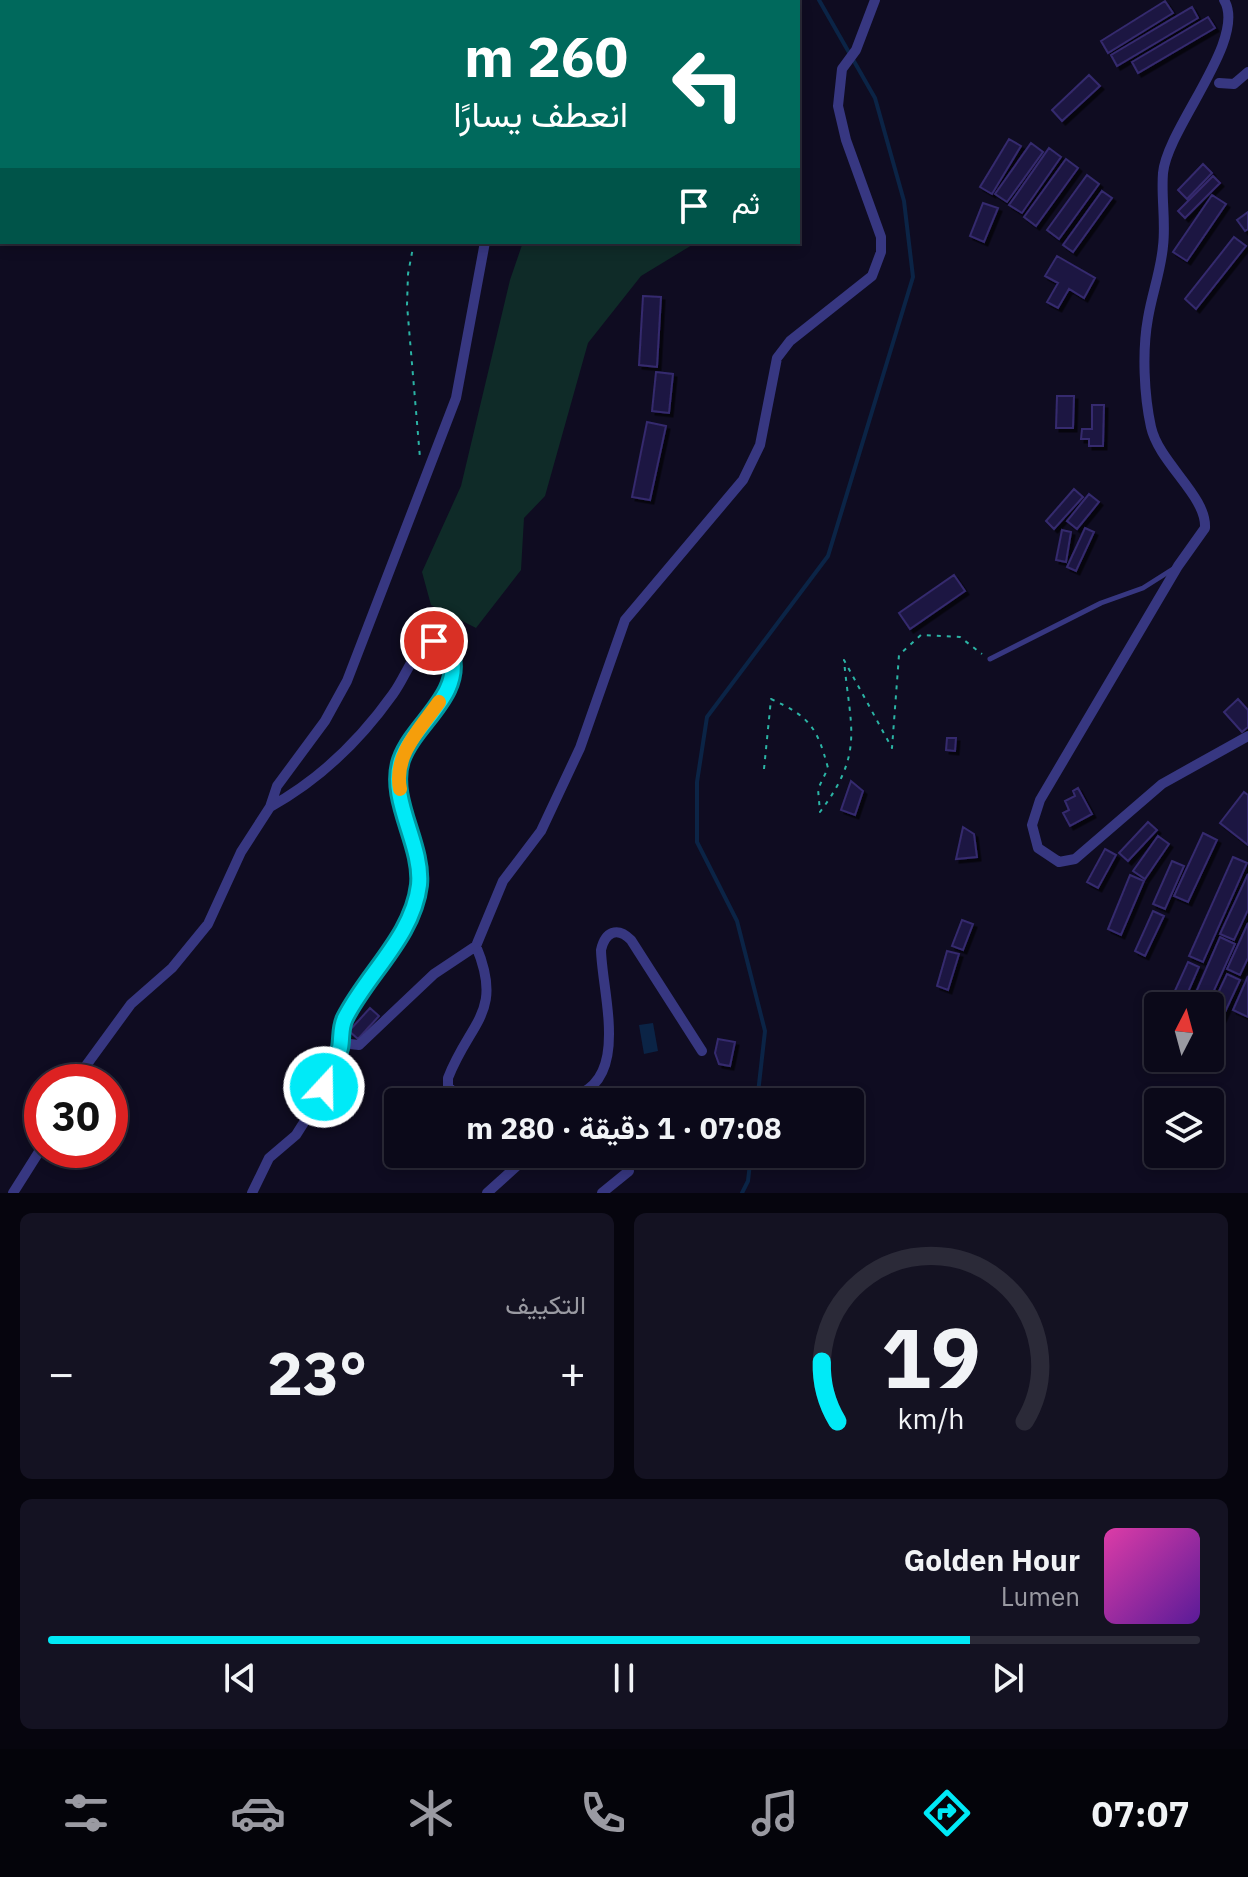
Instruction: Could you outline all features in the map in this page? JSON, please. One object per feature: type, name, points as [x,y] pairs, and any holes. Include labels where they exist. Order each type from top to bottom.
[{"type":"street","points":[[341,1043],[346,1047],[359,1045],[434,974],[476,946],[503,881],[541,831],[580,748],[625,620],[715,518],[753,463],[777,358],[790,341],[862,287],[878,262],[881,237],[877,219],[846,140],[838,106],[842,69],[856,50],[875,0]]},
{"type":"street","points":[[1231,2],[1241,31]]},
{"type":"street","points":[[1230,68],[1173,143],[1163,170],[1164,244],[1147,322],[1148,409],[1153,435],[1162,457],[1200,507],[1205,523],[1202,533],[1178,566],[1040,800],[1032,825],[1038,848],[1059,862],[1075,859],[1162,784],[1248,736]]},
{"type":"street","points":[[1219,83],[1234,84],[1248,72]]},
{"type":"street","points":[[87,1064],[131,1004],[172,968],[208,924],[241,852],[270,807],[284,774],[325,721],[347,681],[456,398],[485,244]]},
{"type":"street","points":[[252,1193],[269,1158],[296,1135],[315,1105],[341,1043],[345,1017],[414,907],[419,858],[398,773],[405,750],[450,683],[454,662],[448,648],[434,641],[423,646],[382,709],[337,758],[296,792],[270,807]]},
{"type":"street","points":[[588,1088],[607,1063],[609,1032],[601,950],[606,935],[611,932],[622,933],[631,940],[702,1051]]},
{"type":"street","points":[[450,1088],[448,1078],[481,1014],[489,988],[488,975],[476,946]]},
{"type":"street","points":[[13,1193],[29,1168]]},
{"type":"street","points":[[487,1193],[515,1168]]},
{"type":"street","points":[[602,1193],[629,1171]]},
{"type":"lane","points":[[990,659],[1101,603],[1143,588],[1178,566]]},
{"type":"path","points":[[414,244],[407,305],[417,442],[424,479]]},
{"type":"path","points":[[764,769],[771,699],[795,710],[818,730],[828,768],[818,789],[820,812],[842,783],[854,734],[844,660],[892,748],[899,655],[921,635],[960,637],[990,659]]},
{"type":"green space","points":[[522,244],[694,244],[641,276],[588,343],[545,496],[524,518],[521,570],[476,628],[431,605],[422,572],[461,486],[510,280]]},
{"type":"water","points":[[653,1023],[658,1051],[644,1054],[639,1025]]},
{"type":"building","points":[[1165,1],[1173,13],[1108,53],[1101,41]]},
{"type":"building","points":[[1192,7],[1198,18],[1117,66],[1111,55]]},
{"type":"building","points":[[1208,17],[1215,28],[1138,73],[1132,62]]},
{"type":"building","points":[[1089,75],[1100,86],[1062,121],[1052,110]]},
{"type":"building","points":[[1009,139],[1021,146],[992,194],[980,187]]},
{"type":"building","points":[[1031,143],[1043,152],[1007,202],[995,194]]},
{"type":"building","points":[[1049,148],[1061,157],[1022,213],[1009,205]]},
{"type":"building","points":[[1066,159],[1078,168],[1036,226],[1024,217]]},
{"type":"building","points":[[1203,164],[1212,173],[1187,199],[1178,190]]},
{"type":"building","points":[[1087,175],[1099,184],[1059,239],[1047,230]]},
{"type":"building","points":[[1213,176],[1220,183],[1185,218],[1178,211]]},
{"type":"building","points":[[1102,191],[1112,198],[1073,252],[1063,245]]},
{"type":"building","points":[[1212,195],[1226,204],[1187,261],[1173,252]]},
{"type":"building","points":[[983,203],[998,208],[984,242],[970,236]]},
{"type":"building","points":[[1248,212],[1248,229],[1245,231],[1237,220]]},
{"type":"building","points":[[1234,237],[1246,246],[1196,309],[1185,299]]},
{"type":"building","points":[[1057,256],[1095,278],[1084,298],[1069,289],[1058,308],[1047,302],[1058,283],[1045,276]]},
{"type":"building","points":[[643,296],[661,297],[657,367],[639,365]]},
{"type":"building","points":[[656,372],[673,374],[669,413],[652,411]]},
{"type":"building","points":[[1057,396],[1074,396],[1073,428],[1056,428]]},
{"type":"building","points":[[1092,405],[1104,405],[1103,446],[1089,446],[1089,439],[1081,439],[1082,429],[1092,429]]},
{"type":"building","points":[[647,422],[666,426],[650,500],[632,497]]},
{"type":"building","points":[[1074,489],[1083,497],[1054,529],[1046,521]]},
{"type":"building","points":[[1089,494],[1099,502],[1077,529],[1067,521]]},
{"type":"building","points":[[1085,528],[1094,532],[1076,571],[1067,567]]},
{"type":"building","points":[[1062,530],[1071,532],[1066,562],[1056,560]]},
{"type":"building","points":[[954,575],[965,591],[910,629],[899,613]]},
{"type":"building","points":[[1238,699],[1248,710],[1248,727],[1242,732],[1224,712]]},
{"type":"building","points":[[947,738],[956,738],[955,751],[946,750]]},
{"type":"building","points":[[851,781],[863,791],[855,815],[841,810]]},
{"type":"building","points":[[1078,788],[1092,814],[1070,826],[1063,813],[1069,810],[1065,801],[1075,796],[1073,791]]},
{"type":"building","points":[[1244,792],[1248,795],[1248,845],[1220,823]]},
{"type":"building","points":[[1148,822],[1157,830],[1128,861],[1119,853]]},
{"type":"building","points":[[963,827],[974,834],[977,857],[956,859]]},
{"type":"building","points":[[1203,833],[1217,840],[1188,902],[1174,896]]},
{"type":"building","points":[[1158,836],[1169,844],[1145,879],[1133,871]]},
{"type":"building","points":[[1105,849],[1116,855],[1098,888],[1087,882]]},
{"type":"building","points":[[1233,857],[1247,863],[1203,962],[1189,956]]},
{"type":"building","points":[[1172,861],[1184,866],[1165,909],[1153,904]]},
{"type":"building","points":[[1248,874],[1248,910],[1234,940],[1220,934]]},
{"type":"building","points":[[1130,875],[1144,881],[1121,935],[1108,929]]},
{"type":"building","points":[[1153,911],[1164,916],[1145,956],[1135,951]]},
{"type":"building","points":[[962,920],[973,924],[963,950],[952,946]]},
{"type":"building","points":[[1248,923],[1248,958],[1240,975],[1227,969]]},
{"type":"building","points":[[1220,937],[1235,944],[1213,992],[1196,992]]},
{"type":"building","points":[[947,951],[959,954],[948,990],[937,986]]},
{"type":"building","points":[[1188,962],[1199,967],[1188,992],[1174,992]]},
{"type":"building","points":[[1227,974],[1240,980],[1224,1014],[1224,992],[1218,992]]},
{"type":"building","points":[[1248,976],[1248,1017],[1233,1010]]},
{"type":"building","points":[[370,1008],[379,1016],[358,1039],[349,1031]]},
{"type":"building","points":[[718,1039],[735,1042],[730,1066],[719,1064],[715,1053]]},
{"type":"waterway","points":[[759,1088],[765,1031],[737,921],[697,842],[697,782],[707,717],[828,556],[913,277],[904,201],[875,98],[819,0]]},
{"type":"waterway","points":[[742,1193],[749,1168]]},
{"type":"slow traffic","points":[[400,789],[398,773],[405,750],[439,702]]},
{"type":"route","points":[[324,1087],[341,1043],[345,1017],[414,907],[420,872],[419,858],[398,773],[405,750],[450,683],[454,662],[451,653],[444,644],[434,641]]}]
